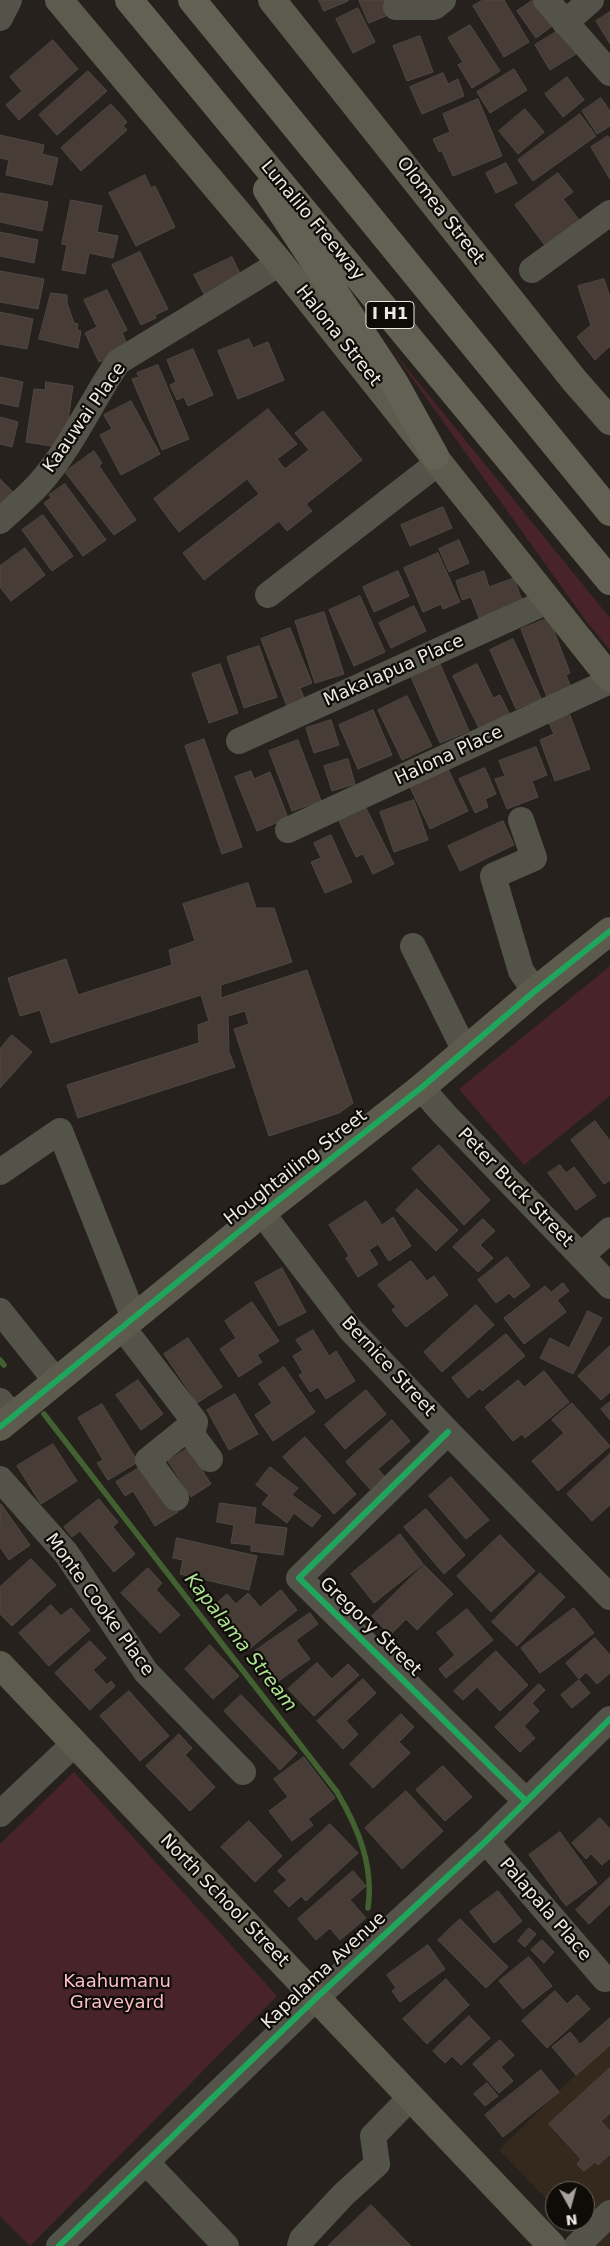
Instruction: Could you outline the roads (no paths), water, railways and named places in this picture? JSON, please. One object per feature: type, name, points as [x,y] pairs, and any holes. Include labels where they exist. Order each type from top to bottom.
[{"type":"highway","name":"Lunalilo Freeway","points":[[129,0],[610,581]]},
{"type":"highway","name":"I H1","points":[[192,0],[610,512]]},
{"type":"highway","points":[[170,49],[319,267],[394,382],[437,459]]},
{"type":"main road","name":"Halona Street","points":[[60,0],[280,262],[610,680]]},
{"type":"main road","name":"Olomea Street","points":[[272,0],[574,380],[606,410]]},
{"type":"main road","name":"Houghtailing Street","points":[[4,1415],[56,1381],[262,1213],[422,1088],[534,991],[610,931]]},
{"type":"main road","name":"North School Street","points":[[0,1665],[411,2097],[542,2241]]},
{"type":"street","points":[[0,18],[10,0]]},
{"type":"street","points":[[396,7],[434,7],[443,0]]},
{"type":"street","points":[[546,0],[610,73]]},
{"type":"street","points":[[565,23],[591,0]]},
{"type":"street","points":[[532,270],[610,213]]},
{"type":"street","name":"Kaauwai Place","points":[[0,521],[40,483],[84,420],[101,387],[118,362],[280,262]]},
{"type":"street","points":[[268,595],[437,459]]},
{"type":"street","name":"Makalapua Place","points":[[239,741],[548,601]]},
{"type":"street","name":"Halona Place","points":[[288,830],[610,680]]},
{"type":"street","points":[[520,820],[534,858],[493,876],[521,971],[534,991]]},
{"type":"street","points":[[413,946],[465,1051]]},
{"type":"street","name":"Peter Buck Street","points":[[422,1088],[448,1120],[610,1286]]},
{"type":"street","points":[[0,1172],[60,1131],[128,1323],[195,1422],[192,1435],[210,1459]]},
{"type":"street","name":"Bernice Street","points":[[262,1213],[350,1328],[448,1432],[610,1597]]},
{"type":"street","points":[[581,1256],[610,1230]]},
{"type":"street","points":[[0,1311],[56,1381]]},
{"type":"street","points":[[176,1498],[148,1460],[195,1422]]},
{"type":"street","name":"Gregory Street","points":[[448,1432],[299,1578],[526,1801]]},
{"type":"street","name":"Monte Cooke Place","points":[[0,1479],[66,1553],[146,1672],[243,1772]]},
{"type":"street","name":"Kapalama Avenue","points":[[59,2246],[316,1998],[486,1841],[610,1719]]},
{"type":"street","points":[[0,1814],[74,1744]]},
{"type":"street","name":"Palapala Place","points":[[486,1841],[605,1979]]},
{"type":"street","points":[[300,2246],[302,2239],[343,2195],[377,2164],[373,2136],[411,2097]]},
{"type":"street","points":[[146,2162],[226,2246]]},
{"type":"street","points":[[288,2246],[291,2239],[325,2203],[343,2195]]},
{"type":"street","points":[[577,2246],[610,2213]]},
{"type":"waterway","name":"Kapalama Stream","points":[[0,1360],[4,1365]]},
{"type":"waterway","name":"Kapalama Stream","points":[[44,1414],[337,1792],[352,1819],[363,1847],[369,1877],[368,1908]]},
{"type":"park label","name":"Kaahumanu Graveyard","points":[[117,1992]]}]
